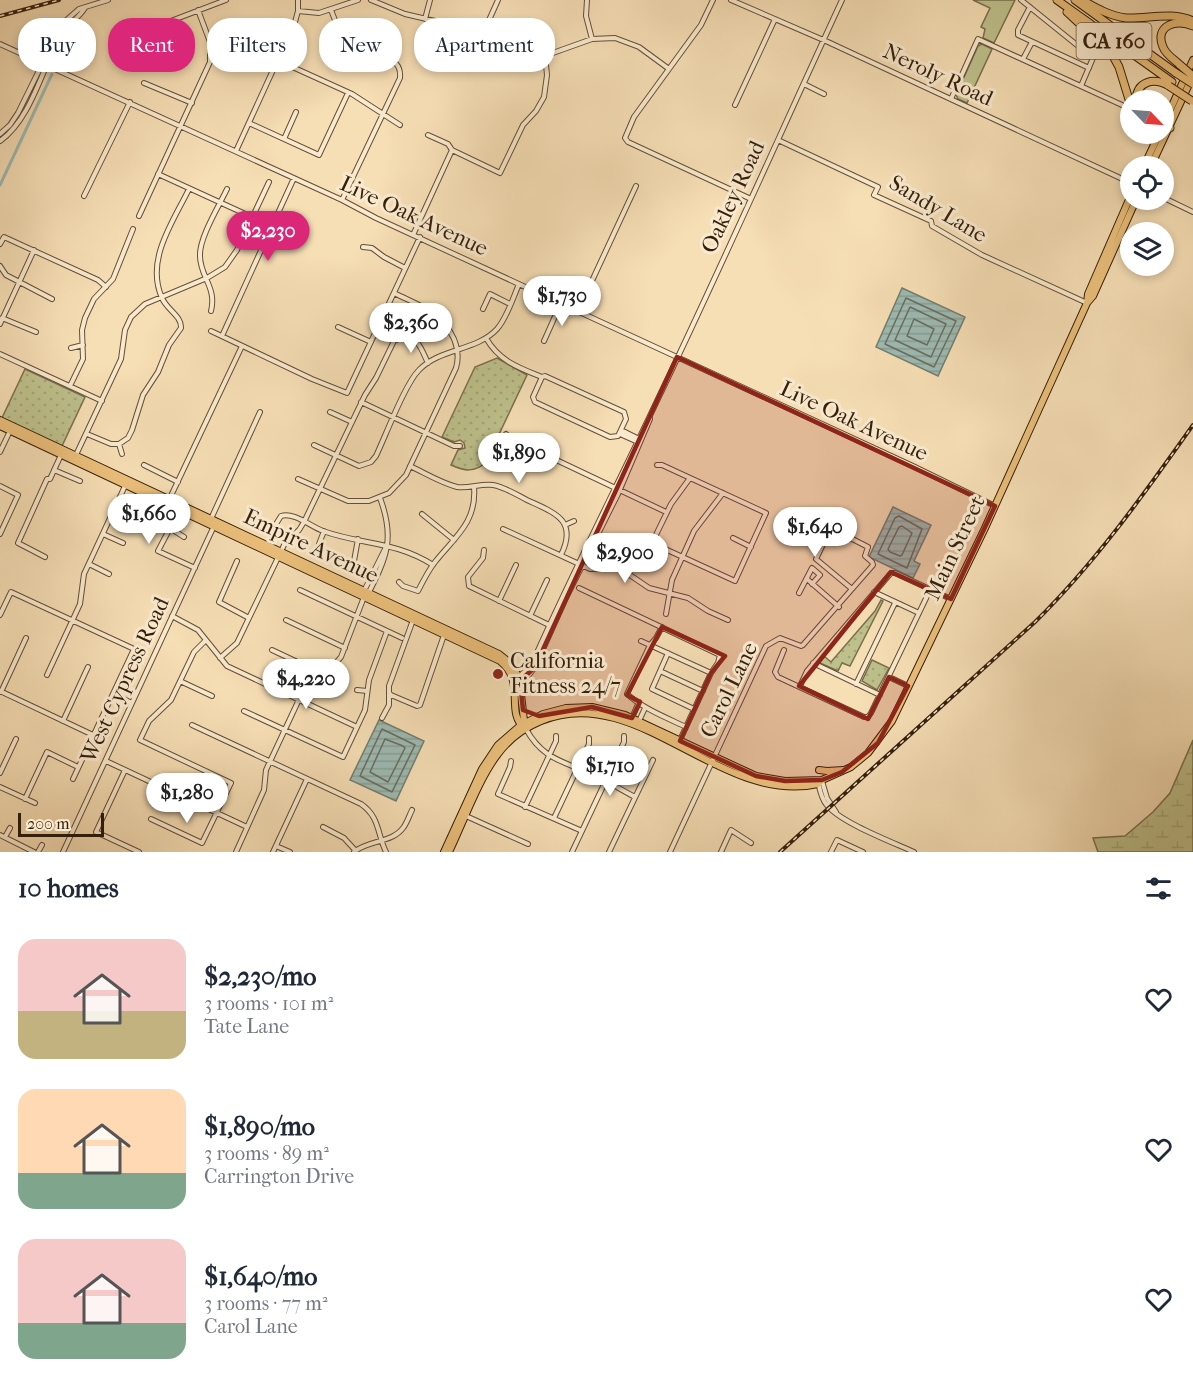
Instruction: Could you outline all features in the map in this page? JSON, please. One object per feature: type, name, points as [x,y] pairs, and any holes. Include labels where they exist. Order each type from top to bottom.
[{"type":"highway","name":"CA 160","points":[[1055,0],[1193,100]]},
{"type":"highway","points":[[1055,0],[1101,41],[1112,54],[1126,90]]},
{"type":"highway","name":"CA 160","points":[[1075,0],[1178,69],[1193,84]]},
{"type":"highway","points":[[1082,0],[1104,12],[1118,16],[1132,18],[1175,16],[1193,21]]},
{"type":"highway","points":[[1193,26],[1175,22],[1168,26],[1163,33],[1162,40],[1164,49],[1178,69],[1193,77]]},
{"type":"highway","points":[[1139,90],[1148,81],[1170,84]]},
{"type":"main road","points":[[1174,104],[1193,60]]},
{"type":"main road","points":[[1174,110],[1193,77]]},
{"type":"main road","name":"Main Street","points":[[444,852],[488,758],[503,739],[540,716],[566,708],[588,707],[612,711],[714,760],[768,779],[819,781],[846,770],[868,753],[892,721],[995,506],[1087,303],[1088,294],[1124,210]]},
{"type":"main road","name":"Main Street","points":[[1087,303],[1093,297],[1132,210]]},
{"type":"main road","name":"Empire Avenue","points":[[0,420],[62,455],[75,458]]},
{"type":"main road","name":"Empire Avenue","points":[[0,426],[11,428],[506,659],[517,680]]},
{"type":"main road","name":"Empire Avenue","points":[[366,594],[500,661],[517,680]]},
{"type":"main road","points":[[414,620],[416,618],[432,623]]},
{"type":"main road","points":[[517,680],[524,725]]},
{"type":"main road","points":[[517,680],[515,703],[524,725]]},
{"type":"main road","points":[[523,710],[530,715],[540,716]]},
{"type":"main road","name":"Main Street","points":[[449,852],[495,757],[524,725],[576,713],[605,715],[634,722],[680,741],[714,760]]},
{"type":"main road","points":[[819,770],[846,770]]},
{"type":"street","points":[[76,18],[85,8],[108,0]]},
{"type":"street","points":[[178,18],[226,0]]},
{"type":"street","points":[[295,18],[298,0]]},
{"type":"street","points":[[298,11],[319,14],[358,0]]},
{"type":"street","points":[[371,0],[421,18]]},
{"type":"street","points":[[425,18],[430,0]]},
{"type":"street","points":[[490,18],[498,0]]},
{"type":"street","points":[[587,0],[586,16],[592,39]]},
{"type":"street","points":[[713,0],[701,25],[633,120],[625,136],[627,141],[751,199]]},
{"type":"street","name":"Neroly Road","points":[[731,0],[1120,178]]},
{"type":"street","name":"Oakley Road","points":[[517,680],[531,664],[618,489],[842,0]]},
{"type":"street","points":[[1021,0],[1092,56],[1093,60],[1081,86]]},
{"type":"street","points":[[1030,7],[1017,33],[1089,68]]},
{"type":"street","points":[[139,216],[208,67],[211,56],[210,42],[198,10]]},
{"type":"street","points":[[331,10],[334,18]]},
{"type":"street","points":[[735,105],[775,19]]},
{"type":"street","points":[[555,52],[592,39],[606,37],[626,41],[639,47],[669,69]]},
{"type":"street","points":[[951,99],[978,39],[1120,104]]},
{"type":"street","points":[[1023,59],[1032,42]]},
{"type":"street","points":[[0,44],[18,52]]},
{"type":"street","points":[[0,134],[18,113],[39,72]]},
{"type":"street","points":[[0,141],[20,120],[40,72]]},
{"type":"street","name":"Live Oak Avenue","points":[[64,72],[913,465],[995,506]]},
{"type":"street","points":[[236,151],[272,72]]},
{"type":"street","points":[[303,72],[348,93],[400,125]]},
{"type":"street","points":[[342,200],[399,81],[399,72]]},
{"type":"street","points":[[428,135],[448,144],[452,150],[500,172],[523,125],[536,111],[544,97],[547,72]]},
{"type":"street","points":[[144,83],[192,103]]},
{"type":"street","points":[[804,84],[824,94]]},
{"type":"street","points":[[249,123],[319,155],[348,93]]},
{"type":"street","points":[[84,196],[130,102]]},
{"type":"street","points":[[284,139],[296,112]]},
{"type":"street","name":"Sandy Lane","points":[[778,140],[878,187],[874,195],[931,221],[932,226],[982,255],[1087,303]]},
{"type":"street","points":[[413,235],[452,150]]},
{"type":"street","points":[[158,174],[252,217]]},
{"type":"street","points":[[222,336],[294,178]]},
{"type":"street","points":[[75,458],[121,359],[125,330],[131,318],[141,306],[221,270],[232,259],[269,182]]},
{"type":"street","points":[[578,311],[636,186]]},
{"type":"street","points":[[87,434],[106,443],[119,444],[131,434],[143,396],[158,372],[169,345],[181,328],[179,318],[168,309],[161,297],[156,281],[157,261],[189,189]]},
{"type":"street","points":[[211,311],[213,296],[200,260],[200,249],[227,189]]},
{"type":"street","points":[[1174,203],[1193,212]]},
{"type":"street","points":[[70,386],[83,359],[82,330],[85,318],[94,299],[115,275],[133,229]]},
{"type":"street","points":[[0,244],[4,237],[98,280],[105,287]]},
{"type":"street","points":[[211,331],[347,393],[420,237]]},
{"type":"street","points":[[363,247],[372,249],[384,258],[405,268]]},
{"type":"street","points":[[0,324],[34,250]]},
{"type":"street","points":[[0,266],[6,275],[52,299]]},
{"type":"street","points":[[314,445],[359,466],[371,462],[376,456],[412,379],[428,363],[486,338],[499,327],[519,284]]},
{"type":"street","points":[[298,478],[342,499],[354,502],[369,501],[380,498],[398,485],[410,466],[458,360],[457,350],[441,318],[430,310],[394,293]]},
{"type":"street","points":[[483,309],[490,294],[510,304]]},
{"type":"street","points":[[544,341],[561,303]]},
{"type":"street","points":[[3,318],[36,332]]},
{"type":"street","points":[[338,327],[371,342]]},
{"type":"street","points":[[220,658],[237,643],[279,554],[288,539],[299,530],[304,522],[361,402],[397,339],[405,336],[413,338],[428,363]]},
{"type":"street","points":[[486,338],[501,357],[529,372],[542,377],[550,377],[624,412],[627,417],[616,438],[535,402],[534,394],[542,377]]},
{"type":"street","points":[[70,348],[83,345]]},
{"type":"street","points":[[168,502],[242,346]]},
{"type":"street","points":[[0,354],[102,401]]},
{"type":"street","points":[[361,402],[454,446],[460,446]]},
{"type":"street","name":"West Cypress Road","points":[[63,852],[195,568],[260,412]]},
{"type":"street","points":[[330,412],[352,422]]},
{"type":"street","points":[[0,451],[11,428]]},
{"type":"street","points":[[620,432],[640,441]]},
{"type":"street","points":[[506,434],[510,438],[666,512]]},
{"type":"street","points":[[119,444],[122,454]]},
{"type":"street","points":[[45,557],[18,543],[47,478],[50,479],[62,455]]},
{"type":"street","points":[[144,465],[178,482]]},
{"type":"street","points":[[657,465],[662,465],[766,513],[735,581],[652,543],[666,512],[690,478]]},
{"type":"street","points":[[410,466],[452,485],[474,487],[489,484],[500,487],[554,512],[565,525],[567,537],[561,555]]},
{"type":"street","points":[[54,470],[80,481]]},
{"type":"street","points":[[47,675],[81,600],[82,578],[127,482]]},
{"type":"street","points":[[0,486],[18,495],[0,534]]},
{"type":"street","points":[[399,582],[403,586],[418,591],[433,565],[464,528],[474,509],[474,487]]},
{"type":"street","points":[[666,614],[672,580],[683,556],[701,521],[723,493]]},
{"type":"street","points":[[236,852],[264,790],[265,775],[270,761],[299,700],[307,685],[334,666],[341,657],[366,594],[386,557],[387,522],[380,498]]},
{"type":"street","points":[[117,503],[137,513]]},
{"type":"street","points":[[276,524],[280,516],[286,514],[324,531],[387,545],[433,565]]},
{"type":"street","points":[[422,514],[454,540]]},
{"type":"street","points":[[565,525],[574,521]]},
{"type":"street","name":"Carol Lane","points":[[670,852],[766,646],[780,638],[801,646],[839,607],[873,565],[865,556],[868,547],[831,528],[816,559],[852,590]]},
{"type":"street","points":[[503,529],[593,570],[624,571],[649,588],[688,598],[728,620]]},
{"type":"street","points":[[184,537],[169,530],[158,551],[195,568]]},
{"type":"street","points":[[319,544],[324,531]]},
{"type":"street","points":[[103,534],[123,543]]},
{"type":"street","points":[[733,538],[751,547]]},
{"type":"street","points":[[354,561],[358,539]]},
{"type":"street","points":[[610,569],[610,562],[617,546]]},
{"type":"street","points":[[484,550],[483,558],[468,577],[468,584],[472,589],[549,625]]},
{"type":"street","points":[[237,561],[219,602],[249,618]]},
{"type":"street","points":[[89,564],[109,574]]},
{"type":"street","points":[[499,601],[516,565]]},
{"type":"street","name":"Oakley Road","points":[[517,680],[529,675],[535,667],[580,565]]},
{"type":"street","points":[[800,593],[812,568],[820,575],[812,584]]},
{"type":"street","points":[[800,686],[813,663],[892,573],[951,599]]},
{"type":"street","points":[[807,579],[839,607]]},
{"type":"street","points":[[530,616],[547,580]]},
{"type":"street","points":[[579,588],[720,655],[680,741]]},
{"type":"street","points":[[300,590],[402,638]]},
{"type":"street","points":[[784,650],[775,674],[868,717],[930,590]]},
{"type":"street","points":[[0,615],[11,592],[134,649],[73,779]]},
{"type":"street","points":[[874,592],[919,613]]},
{"type":"street","points":[[856,684],[895,603]]},
{"type":"street","points":[[172,616],[196,628],[231,668],[357,727]]},
{"type":"street","points":[[286,620],[345,648]]},
{"type":"street","points":[[382,718],[389,705],[389,686],[414,620]]},
{"type":"street","points":[[662,627],[650,645],[627,694],[645,708],[686,727]]},
{"type":"street","points":[[244,711],[343,757],[365,710],[369,680],[387,631]]},
{"type":"street","points":[[389,693],[408,703],[420,705],[445,635]]},
{"type":"street","points":[[26,638],[1,692],[93,735]]},
{"type":"street","points":[[151,819],[202,843],[231,783],[140,740],[148,721],[171,699],[194,652],[207,640]]},
{"type":"street","points":[[641,641],[711,673]]},
{"type":"street","points":[[272,650],[306,666],[317,676]]},
{"type":"street","points":[[668,653],[652,689],[694,709]]},
{"type":"street","points":[[813,663],[880,695]]},
{"type":"street","points":[[63,721],[88,667]]},
{"type":"street","points":[[660,671],[703,691]]},
{"type":"street","points":[[889,677],[908,686]]},
{"type":"street","points":[[180,681],[212,696]]},
{"type":"street","points":[[357,690],[368,691]]},
{"type":"street","points":[[113,693],[132,703]]},
{"type":"street","points":[[634,722],[639,702]]},
{"type":"street","points":[[634,722],[645,708]]},
{"type":"street","points":[[192,725],[366,807],[377,821],[386,852]]},
{"type":"street","points":[[524,725],[537,748],[549,756],[635,797]]},
{"type":"street","points":[[525,807],[556,741],[556,736]]},
{"type":"street","points":[[572,852],[624,742],[624,736]]},
{"type":"street","points":[[554,818],[589,744],[589,738]]},
{"type":"street","points":[[0,773],[16,739]]},
{"type":"street","points":[[25,799],[47,752],[78,767]]},
{"type":"street","points":[[609,852],[652,760]]},
{"type":"street","points":[[106,761],[247,827]]},
{"type":"street","points":[[511,761],[498,794],[582,831]]},
{"type":"street","points":[[125,770],[96,832],[139,852]]},
{"type":"street","points":[[273,852],[308,779]]},
{"type":"street","points":[[819,781],[825,802],[832,811],[845,820],[914,852]]},
{"type":"street","points":[[0,787],[34,803]]},
{"type":"street","points":[[323,827],[344,838],[355,851],[394,836],[402,829],[412,810]]},
{"type":"street","points":[[466,816],[528,844]]},
{"type":"street","points":[[5,837],[10,828]]},
{"type":"street","points":[[721,852],[731,830],[751,843]]},
{"type":"street","points":[[0,834],[36,852],[42,845]]},
{"type":"street","points":[[831,852],[837,840],[863,852]]},
{"type":"street","points":[[276,846],[290,852]]},
{"type":"highlighted area","points":[[677,357],[995,506],[951,599],[891,572],[799,686],[868,719],[889,677],[908,686],[878,743],[842,772],[822,780],[785,781],[756,776],[680,741],[711,673],[725,656],[662,627],[627,695],[640,702],[632,718],[592,707],[539,716],[523,710],[520,681],[535,667]]},
{"type":"green space","points":[[973,0],[1015,0],[994,43],[983,38],[985,29],[981,27],[990,8]]},
{"type":"green space","points":[[982,44],[992,49],[967,103],[958,99],[956,95],[978,46]]},
{"type":"green space","points":[[497,358],[527,375],[486,462],[478,468],[465,470],[451,465],[458,450],[465,448],[464,443],[460,440],[454,442],[442,437],[475,367]]},
{"type":"green space","points":[[25,369],[85,397],[62,446],[2,418]]},
{"type":"green space","points":[[881,600],[883,601],[850,666],[842,663],[838,671],[820,663],[824,656],[831,662],[875,611]]},
{"type":"green space","points":[[872,660],[889,668],[877,690],[862,681]]},
{"type":"green space","points":[[1193,740],[1193,852],[1098,852],[1093,838],[1125,836],[1153,812],[1170,793]]},
{"type":"water","points":[[902,288],[965,317],[938,376],[876,347]]},
{"type":"water","points":[[893,507],[931,525],[914,561],[920,564],[913,578],[869,557]]},
{"type":"water","points":[[379,720],[424,741],[396,801],[350,780]]},
{"type":"waterway","points":[[0,185],[52,74]]},
{"type":"railway","points":[[0,16],[59,0]]},
{"type":"railway","points":[[780,852],[1035,622],[1079,576],[1193,425]]},
{"type":"place","name":"California Fitness 24/7","points":[[498,674]]}]
